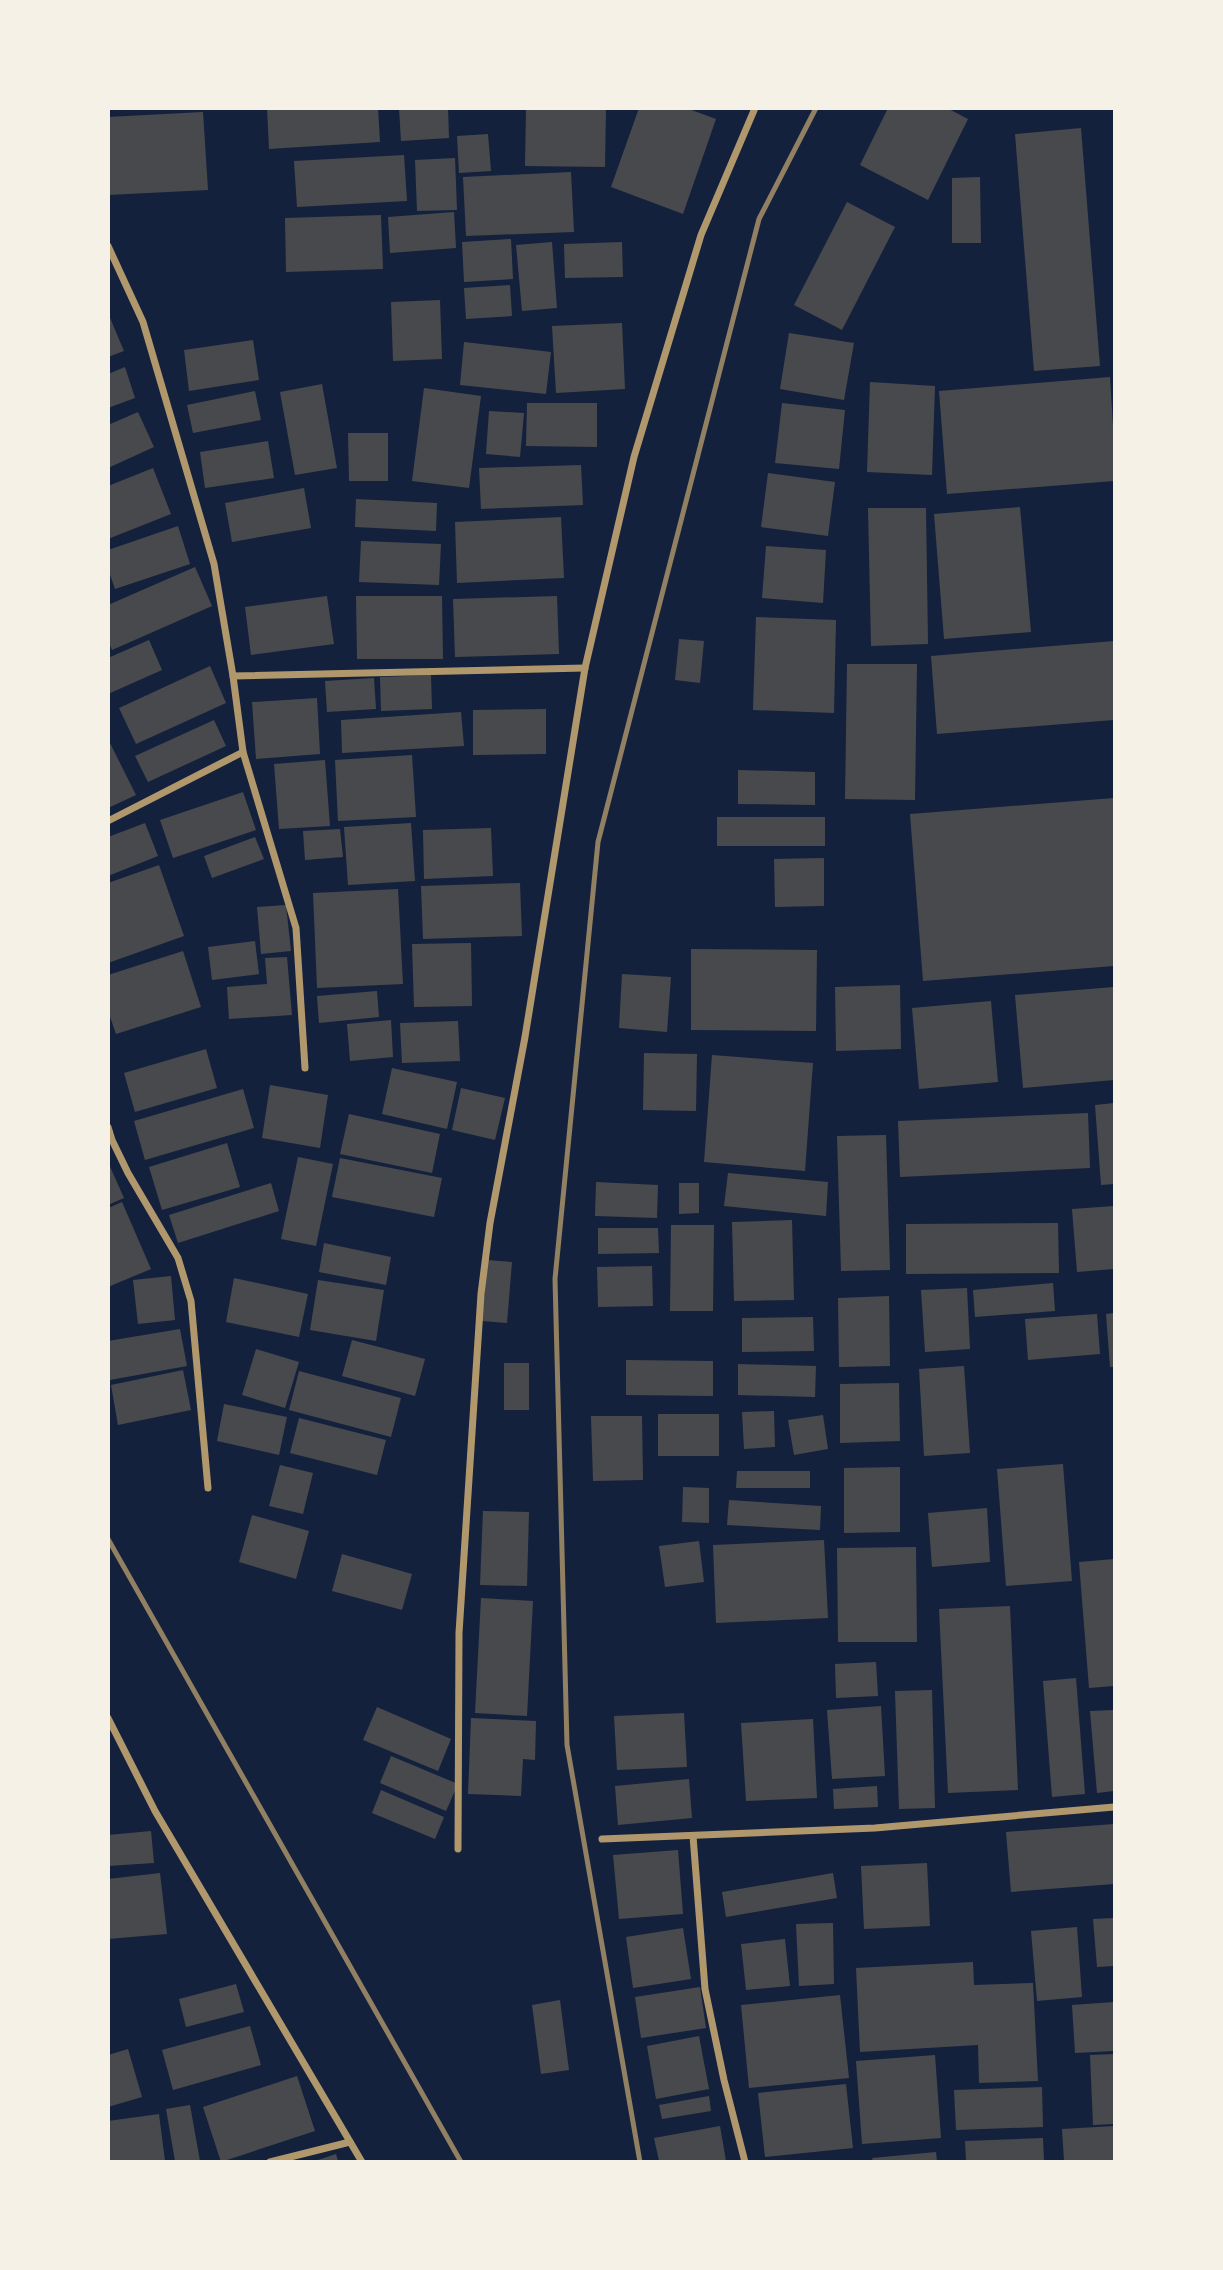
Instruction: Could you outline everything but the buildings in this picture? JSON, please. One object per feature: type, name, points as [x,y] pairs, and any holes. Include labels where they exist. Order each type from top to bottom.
[{"type":"street","points":[[458,1849],[459,1633],[481,1294],[490,1223],[525,1037],[586,668],[634,457],[701,235],[755,108]]},
{"type":"street","points":[[108,246],[143,322],[214,564],[243,752],[296,928],[304,1068]]},
{"type":"street","points":[[233,676],[586,668]]},
{"type":"street","points":[[108,821],[243,752]]},
{"type":"street","points":[[108,1127],[128,1174],[178,1258],[191,1301],[208,1488]]},
{"type":"street","points":[[108,1718],[155,1811],[362,2161]]},
{"type":"street","points":[[603,1839],[875,1828],[1115,1807]]},
{"type":"street","points":[[693,1836],[705,1989],[724,2081],[745,2161]]},
{"type":"street","points":[[270,2161],[349,2142]]},
{"type":"railway","points":[[640,2162],[567,1745],[555,1279],[598,842],[759,219],[816,108]]},
{"type":"railway","points":[[108,1539],[461,2162]]}]
